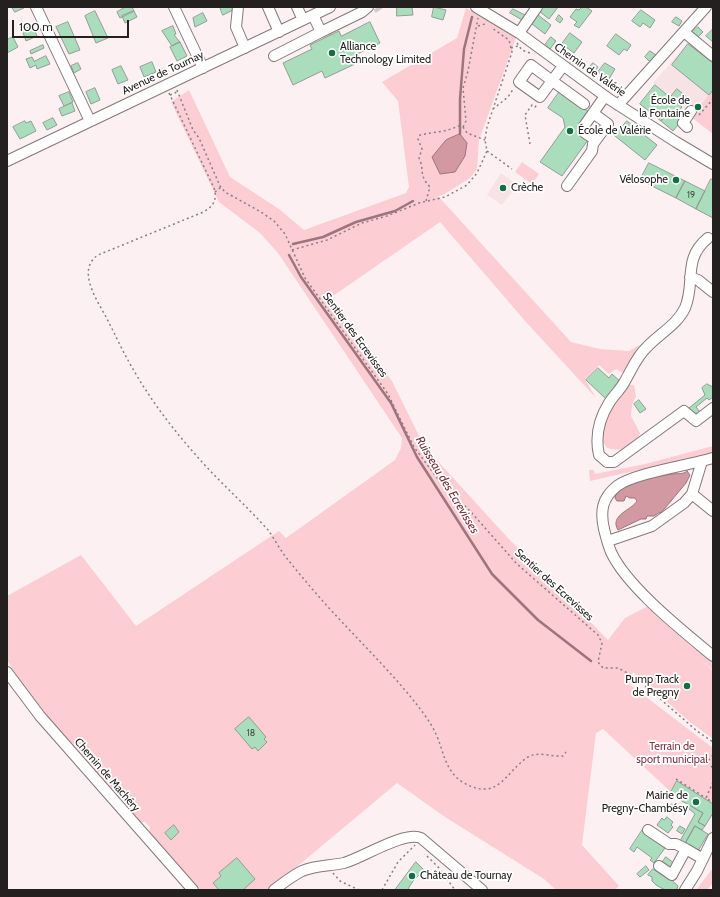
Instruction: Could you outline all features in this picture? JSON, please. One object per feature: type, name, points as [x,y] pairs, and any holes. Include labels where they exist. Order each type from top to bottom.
[{"type":"street","points":[[36,7],[90,121]]},
{"type":"street","points":[[174,7],[203,68]]},
{"type":"street","points":[[238,7],[236,27],[246,48]]},
{"type":"street","points":[[268,7],[278,32]]},
{"type":"street","points":[[297,7],[303,20]]},
{"type":"street","name":"Avenue de Tournay","points":[[7,161],[330,7]]},
{"type":"street","points":[[274,56],[362,12],[368,7]]},
{"type":"street","name":"Chemin de Valérie","points":[[476,7],[519,33],[618,105],[713,164]]},
{"type":"street","points":[[519,33],[536,7]]},
{"type":"street","points":[[618,105],[706,7]]},
{"type":"street","points":[[313,15],[321,32]]},
{"type":"street","points":[[684,32],[713,56]]},
{"type":"street","points":[[563,66],[552,81],[540,97],[519,82],[530,65],[552,81],[584,104]]},
{"type":"street","points":[[596,140],[586,133],[584,126],[605,96]]},
{"type":"street","points":[[567,186],[592,151],[593,144],[608,124],[593,113]]},
{"type":"street","points":[[687,127],[683,123],[690,113]]},
{"type":"street","points":[[711,238],[695,253],[691,264],[685,307],[680,316],[640,354],[618,392],[609,402],[597,436],[599,455],[607,462],[614,462],[684,411],[696,421],[713,408]]},
{"type":"street","points":[[690,277],[698,280],[713,292]]},
{"type":"street","points":[[713,458],[629,479],[613,489],[605,499],[602,508],[608,541],[617,562],[643,594],[713,656]]},
{"type":"street","points":[[608,541],[652,526],[684,503],[692,494],[702,461]]},
{"type":"street","points":[[692,494],[713,511]]},
{"type":"street","name":"Chemin de Machéry","points":[[7,672],[40,716],[194,890]]},
{"type":"street","points":[[648,830],[669,844],[676,844],[703,859]]},
{"type":"street","points":[[274,890],[301,872],[310,868],[331,866],[357,859],[401,838],[417,836],[482,890]]},
{"type":"street","points":[[685,890],[713,838]]},
{"type":"street","points":[[658,866],[672,875],[686,849]]},
{"type":"path","points":[[463,127],[466,121],[463,88],[468,71],[471,47],[478,26],[478,19]]},
{"type":"path","points":[[478,26],[484,23],[487,24]]},
{"type":"path","points":[[490,27],[509,40],[512,52],[484,140],[487,151],[512,169]]},
{"type":"path","points":[[511,48],[518,46]]},
{"type":"path","points":[[493,109],[508,97],[519,82]]},
{"type":"path","points":[[178,86],[177,92],[193,130],[199,138],[221,187],[215,192]]},
{"type":"path","points":[[170,95],[177,92]]},
{"type":"path","points":[[690,113],[696,119],[713,99]]},
{"type":"path","points":[[172,100],[215,192],[214,202],[206,211],[104,252],[93,258],[90,263],[88,276],[92,288],[138,378],[154,402],[195,454],[268,530],[285,557],[318,596],[385,666],[416,703],[435,732],[452,773],[478,789],[491,789],[499,785],[529,756],[536,754],[555,757],[563,756],[566,752]]},
{"type":"path","points":[[530,144],[525,115],[532,105],[535,107],[540,101]]},
{"type":"path","points":[[426,201],[430,187],[423,179],[422,164],[419,158],[422,149],[418,139],[420,135],[443,130],[449,131],[458,126],[463,127]]},
{"type":"path","points":[[463,127],[467,133],[484,140]]},
{"type":"path","points":[[292,250],[327,240],[362,223],[426,201],[445,197],[466,185],[477,173],[487,151]]},
{"type":"path","name":"Sentier des Ecrevisses","points":[[221,187],[274,221],[286,234],[305,278],[388,394],[414,447],[437,478],[474,515],[517,564],[598,635],[602,643],[598,662],[604,668],[618,668],[635,677],[713,742]]},
{"type":"path","points":[[713,755],[707,762],[713,768]]},
{"type":"path","points":[[676,780],[713,803]]},
{"type":"path","points":[[706,798],[713,782]]},
{"type":"path","points":[[382,890],[394,868],[416,844]]},
{"type":"path","points":[[425,854],[439,868],[456,890]]},
{"type":"path","points":[[331,866],[338,879],[359,890]]},
{"type":"shaded area","name":"École de la Fontaine","points":[[689,42],[713,60],[713,131],[653,83]]},
{"type":"shaded area","points":[[460,134],[467,143],[465,156],[455,172],[440,174],[432,157],[446,140]]},
{"type":"shaded area","name":"Crèche","points":[[501,173],[517,185],[502,205],[487,195]]},
{"type":"shaded area","points":[[687,471],[690,475],[686,483],[661,513],[660,512],[654,516],[647,516],[646,519],[641,519],[618,530],[616,520],[637,501],[635,498],[626,496],[624,501],[617,501],[615,498],[617,492],[631,484],[649,478]]},
{"type":"green space","name":"Terrain de sport municipal","points":[[466,8],[516,38],[479,140],[477,169],[470,178],[443,195],[438,196],[571,342],[600,349],[629,351],[639,345],[625,374],[616,369],[609,374],[599,365],[585,379],[596,398],[526,322],[440,222],[330,298],[392,381],[424,446],[507,537],[608,640],[625,618],[650,605],[713,657],[713,670],[701,660],[713,671],[713,739],[690,722],[633,672],[629,684],[713,748],[713,804],[678,782],[671,792],[603,729],[596,733],[582,845],[619,886],[615,890],[556,890],[544,879],[445,817],[397,783],[269,890],[201,890],[149,834],[150,827],[145,822],[140,822],[81,760],[8,671],[12,668],[7,660],[7,596],[81,555],[136,626],[279,531],[286,538],[395,460],[401,448],[402,438],[278,253],[260,233],[219,202],[171,102],[189,90],[230,177],[279,209],[304,230],[406,193],[409,187],[398,101],[382,82],[457,38]]},
{"type":"green space","points":[[713,90],[713,134],[691,117]]},
{"type":"green space","points":[[522,162],[539,174],[532,184],[515,172]]},
{"type":"green space","points":[[627,385],[634,385],[636,396],[632,405],[631,416],[640,433],[635,442],[627,448],[607,448],[600,437],[603,423]]},
{"type":"green space","points":[[713,446],[713,453],[590,481],[589,470],[594,470],[595,474],[645,464]]},
{"type":"green space","points":[[713,868],[713,883],[707,890],[696,890]]},
{"type":"building","points":[[12,7],[23,7],[24,8],[15,12]]},
{"type":"building","points":[[126,7],[132,7],[134,11],[120,18],[117,12]]},
{"type":"building","points":[[220,7],[234,7],[235,9],[223,15]]},
{"type":"building","points":[[397,7],[412,7],[413,15],[397,16]]},
{"type":"building","points":[[434,7],[446,10],[443,20],[432,17]]},
{"type":"building","points":[[542,7],[558,7],[549,19],[539,11]]},
{"type":"building","points":[[582,7],[586,7],[592,11],[579,28],[574,25],[577,22],[570,17],[576,9],[579,10]]},
{"type":"building","points":[[513,9],[527,16],[524,21],[510,13]]},
{"type":"building","points":[[641,10],[655,20],[650,28],[643,23],[640,27],[632,21]]},
{"type":"building","points":[[95,11],[108,38],[96,43],[85,16]]},
{"type":"building","points":[[134,11],[137,17],[125,23],[122,16]]},
{"type":"building","points":[[203,13],[207,21],[195,27],[193,18]]},
{"type":"building","points":[[538,15],[551,25],[545,34],[532,24]]},
{"type":"building","points":[[559,15],[563,19],[560,23],[556,20]]},
{"type":"building","points":[[676,17],[682,21],[679,26],[672,22]]},
{"type":"building","points":[[68,22],[80,50],[69,54],[56,27]]},
{"type":"building","name":"Alliance Technology Limited","points":[[370,22],[380,43],[351,57],[355,64],[325,78],[322,71],[293,85],[283,63],[312,49],[310,45],[339,31],[341,36]]},
{"type":"building","points":[[33,26],[37,36],[26,41],[22,30]]},
{"type":"building","points":[[173,26],[176,34],[174,35],[180,42],[172,46],[162,31]]},
{"type":"building","points":[[698,27],[703,32],[698,37],[693,32]]},
{"type":"building","points":[[713,29],[713,42],[706,36]]},
{"type":"building","points":[[570,33],[582,42],[574,53],[562,44]]},
{"type":"building","points":[[616,34],[631,45],[627,51],[624,49],[619,55],[607,46]]},
{"type":"building","points":[[13,37],[18,47],[7,53],[7,40]]},
{"type":"building","points":[[551,37],[556,41],[550,49],[545,45]]},
{"type":"building","points":[[180,42],[187,56],[177,61],[170,47]]},
{"type":"building","name":"École de la Fontaine","points":[[688,44],[713,63],[713,90],[709,95],[672,65]]},
{"type":"building","points":[[43,45],[44,48],[31,54],[30,51]]},
{"type":"building","points":[[650,51],[656,55],[650,62],[645,57]]},
{"type":"building","points":[[46,56],[50,64],[37,69],[36,65],[30,68],[26,59],[32,57],[34,61]]},
{"type":"building","points":[[573,56],[580,62],[577,66],[569,61]]},
{"type":"building","points":[[152,62],[156,72],[144,77],[140,67]]},
{"type":"building","points":[[78,63],[81,69],[74,73],[71,66]]},
{"type":"building","points":[[593,63],[598,67],[593,74],[588,69]]},
{"type":"building","points":[[605,63],[615,69],[609,79],[598,72]]},
{"type":"building","points":[[121,66],[128,80],[118,84],[112,70]]},
{"type":"building","points":[[655,85],[682,107],[676,115],[670,110],[661,121],[640,104]]},
{"type":"building","points":[[95,88],[100,100],[91,104],[86,92]]},
{"type":"building","points":[[677,89],[687,97],[680,105],[670,98]]},
{"type":"building","name":"École de Valérie","points":[[560,91],[589,112],[579,128],[580,135],[588,140],[562,176],[540,162],[565,127],[563,118],[548,108]]},
{"type":"building","points":[[69,92],[73,102],[64,106],[59,96]]},
{"type":"building","points":[[72,103],[75,111],[62,116],[59,109]]},
{"type":"building","points":[[670,110],[682,120],[673,131],[661,121]]},
{"type":"building","points":[[53,118],[57,125],[47,130],[43,123]]},
{"type":"building","points":[[25,121],[26,123],[31,121],[36,131],[20,139],[13,127]]},
{"type":"building","points":[[627,121],[657,145],[645,160],[615,136]]},
{"type":"building","points":[[649,163],[685,181],[676,198],[640,180]]},
{"type":"building","points":[[711,179],[713,180],[713,218],[696,209]]},
{"type":"building","points":[[685,181],[705,191],[696,209],[676,198]]},
{"type":"building","points":[[598,368],[609,378],[612,374],[622,383],[606,399],[586,380]]},
{"type":"building","points":[[707,384],[713,387],[713,397],[709,400],[707,398],[696,407],[700,412],[695,415],[689,408],[705,395],[702,388]]},
{"type":"building","points":[[639,400],[646,409],[640,413],[634,404]]},
{"type":"building","points":[[249,717],[266,737],[264,739],[267,742],[258,751],[255,747],[252,749],[235,729]]},
{"type":"building","name":"Mairie de Pregny-Chambésy","points":[[677,781],[713,804],[713,813],[705,826],[698,822],[703,813],[680,800],[681,798],[671,792]]},
{"type":"building","points":[[672,804],[677,807],[675,811],[669,808]]},
{"type":"building","points":[[689,805],[703,813],[698,822],[705,826],[702,830],[695,826],[685,844],[680,841],[695,814],[687,807]]},
{"type":"building","points":[[667,817],[673,822],[671,825],[673,827],[668,833],[657,825],[662,818],[664,820]]},
{"type":"building","points":[[174,825],[179,832],[171,840],[165,833]]},
{"type":"building","points":[[680,826],[685,829],[682,834],[677,831]]},
{"type":"building","name":"Mairie de Pregny-Chambésy","points":[[695,826],[708,834],[698,851],[685,844]]},
{"type":"building","points":[[643,829],[663,843],[661,845],[665,848],[654,863],[650,860],[652,858],[637,847],[634,852],[630,849]]},
{"type":"building","points":[[666,857],[675,864],[670,871],[661,864]]},
{"type":"building","points":[[237,858],[255,879],[243,890],[219,890],[213,883],[221,876],[219,873]]},
{"type":"building","name":"Château de Tournay","points":[[416,862],[424,870],[413,881],[408,889],[410,890],[395,890]]},
{"type":"building","points":[[646,866],[649,870],[640,877],[637,874]]},
{"type":"building","points":[[653,869],[663,875],[664,873],[678,886],[678,890],[665,890],[656,885],[652,881],[652,877],[648,875]]},
{"type":"waterway","name":"Ruisseau des Ecrevisses","points":[[460,134],[460,99],[464,49],[472,17]]},
{"type":"waterway","name":"Ruisseau des Ecrevisses","points":[[293,244],[323,237],[356,222],[395,211],[413,201]]},
{"type":"waterway","name":"Ruisseau des Ecrevisses","points":[[289,255],[301,277],[391,403],[417,457],[492,574],[538,620],[591,661]]},
{"type":"place","name":"Alliance Technology Limited","points":[[332,53]]},
{"type":"place","name":"École de la Fontaine","points":[[698,107]]},
{"type":"place","name":"École de Valérie","points":[[570,131]]},
{"type":"place","name":"Vélosophe","points":[[676,180]]},
{"type":"place","name":"Crèche","points":[[503,188]]},
{"type":"place","name":"Pump Track de Pregny","points":[[687,686]]},
{"type":"place","name":"Mairie de Pregny-Chambésy","points":[[696,802]]},
{"type":"place","name":"Château de Tournay","points":[[412,876]]}]
